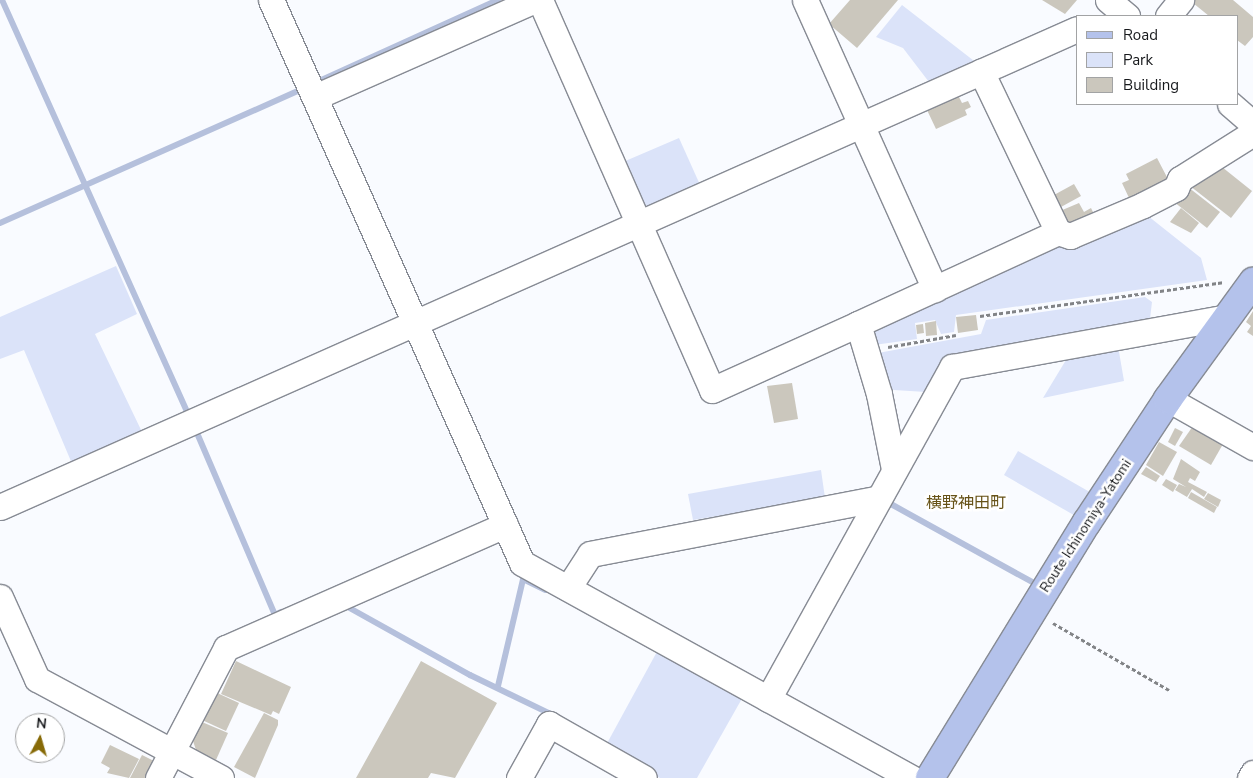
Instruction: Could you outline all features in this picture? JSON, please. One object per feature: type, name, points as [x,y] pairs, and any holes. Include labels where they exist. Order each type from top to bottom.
[{"type":"main road","name":"Route Ichinomiya-Yatomi","points":[[930,778],[1032,611],[1168,398],[1228,317],[1243,281]]},
{"type":"street","points":[[272,0],[522,563],[912,778]]},
{"type":"street","points":[[315,97],[535,0]]},
{"type":"street","points":[[540,0],[712,390],[1058,232],[1070,236],[1143,205],[1176,188],[1180,179],[1253,133]]},
{"type":"street","points":[[805,0],[935,288]]},
{"type":"street","points":[[1169,15],[1182,0]]},
{"type":"street","points":[[0,507],[1076,29]]},
{"type":"street","points":[[981,71],[1058,232]]},
{"type":"street","points":[[1231,105],[1253,124]]},
{"type":"street","points":[[768,698],[876,499],[952,367],[1228,317]]},
{"type":"street","points":[[858,324],[879,394],[894,469]]},
{"type":"street","points":[[1168,398],[1253,447]]},
{"type":"street","points":[[568,588],[590,554],[876,499]]},
{"type":"street","points":[[158,778],[226,648],[506,525]]},
{"type":"street","points":[[0,597],[37,679],[221,778]]},
{"type":"street","points":[[519,778],[549,724],[644,778]]},
{"type":"street","points":[[1250,778],[1253,773]]},
{"type":"path","points":[[980,316],[1243,281]]},
{"type":"path","points":[[866,351],[956,335]]},
{"type":"path","points":[[1032,611],[1169,690]]},
{"type":"green space","points":[[902,5],[978,64],[932,86],[903,48],[876,37]]},
{"type":"green space","points":[[679,138],[701,187],[653,208],[640,203],[623,162]]},
{"type":"green space","points":[[1143,212],[1201,258],[1207,280],[956,315],[954,332],[941,334],[935,320],[915,323],[917,339],[874,345],[871,336],[877,329],[1008,265]]},
{"type":"green space","points":[[116,266],[137,314],[95,334],[143,434],[73,466],[24,350],[0,359],[0,317]]},
{"type":"green space","points":[[1145,297],[1152,302],[1150,319],[945,360],[926,392],[894,390],[886,386],[878,353],[981,334],[986,320]]},
{"type":"green space","points":[[1118,346],[1124,381],[1043,398],[1069,355]]},
{"type":"green space","points":[[1018,451],[1095,495],[1079,518],[1004,475]]},
{"type":"green space","points":[[821,470],[825,498],[693,520],[688,494]]},
{"type":"green space","points":[[659,648],[744,695],[697,778],[660,778],[605,747]]},
{"type":"building","points":[[850,0],[898,0],[857,48],[829,24]]},
{"type":"building","points":[[1042,0],[1077,0],[1065,14]]},
{"type":"building","points":[[1195,0],[1233,0],[1253,17],[1253,37],[1245,46],[1238,41],[1238,15],[1208,15],[1193,3]]},
{"type":"building","points":[[958,95],[962,103],[968,101],[971,107],[965,110],[967,115],[936,129],[927,110]]},
{"type":"building","points":[[1157,158],[1169,181],[1130,200],[1122,183],[1129,180],[1126,174]]},
{"type":"building","points":[[1222,167],[1252,191],[1231,218],[1190,186]]},
{"type":"building","points":[[1074,184],[1081,196],[1061,207],[1054,195]]},
{"type":"building","points":[[1188,187],[1220,212],[1207,228],[1169,198]]},
{"type":"building","points":[[1079,203],[1084,212],[1091,208],[1096,218],[1069,230],[1060,211]]},
{"type":"building","points":[[1181,208],[1199,223],[1191,233],[1170,222]]},
{"type":"building","points":[[1253,311],[1253,336],[1247,332],[1251,326],[1246,322]]},
{"type":"building","points":[[976,315],[978,330],[958,333],[956,317]]},
{"type":"building","points":[[936,321],[937,335],[926,336],[925,323]]},
{"type":"building","points":[[923,324],[924,333],[917,334],[916,325]]},
{"type":"building","points":[[792,383],[798,419],[774,423],[767,386]]},
{"type":"building","points":[[1193,426],[1223,444],[1211,465],[1179,446]]},
{"type":"building","points":[[1175,428],[1183,432],[1175,446],[1168,442]]},
{"type":"building","points":[[1159,442],[1177,452],[1163,476],[1146,465]]},
{"type":"building","points":[[1181,459],[1200,472],[1195,481],[1190,478],[1188,482],[1207,492],[1204,497],[1192,489],[1187,497],[1175,490],[1179,484],[1186,487],[1173,479]]},
{"type":"building","points":[[1146,467],[1160,476],[1156,482],[1141,474]]},
{"type":"building","points":[[1166,479],[1177,485],[1173,492],[1162,485]]},
{"type":"building","points":[[1191,492],[1217,507],[1214,513],[1188,498]]},
{"type":"building","points":[[1208,493],[1221,500],[1218,507],[1204,499]]},
{"type":"building","points":[[236,661],[291,687],[279,714],[273,711],[271,715],[221,694]]},
{"type":"building","points":[[421,661],[497,703],[455,778],[431,773],[428,778],[356,778]]},
{"type":"building","points":[[215,692],[239,703],[226,731],[202,720]]},
{"type":"building","points":[[264,713],[278,720],[278,725],[255,778],[234,767]]},
{"type":"building","points":[[202,722],[228,733],[216,760],[196,750],[193,741]]},
{"type":"building","points":[[110,745],[139,759],[129,778],[107,773],[110,768],[101,763]]},
{"type":"building","points":[[142,755],[156,762],[148,778],[130,778]]},
{"type":"waterway","points":[[2,0],[187,412]]},
{"type":"waterway","points":[[317,82],[498,0]]},
{"type":"waterway","points":[[0,223],[300,90]]},
{"type":"waterway","points":[[197,433],[275,615],[281,612]]},
{"type":"waterway","points":[[889,503],[1034,583]]},
{"type":"waterway","points":[[498,686],[523,579],[546,590]]},
{"type":"waterway","points":[[346,606],[470,675],[555,716]]},
{"type":"district","name":"横野神田町","points":[[966,503]]}]
